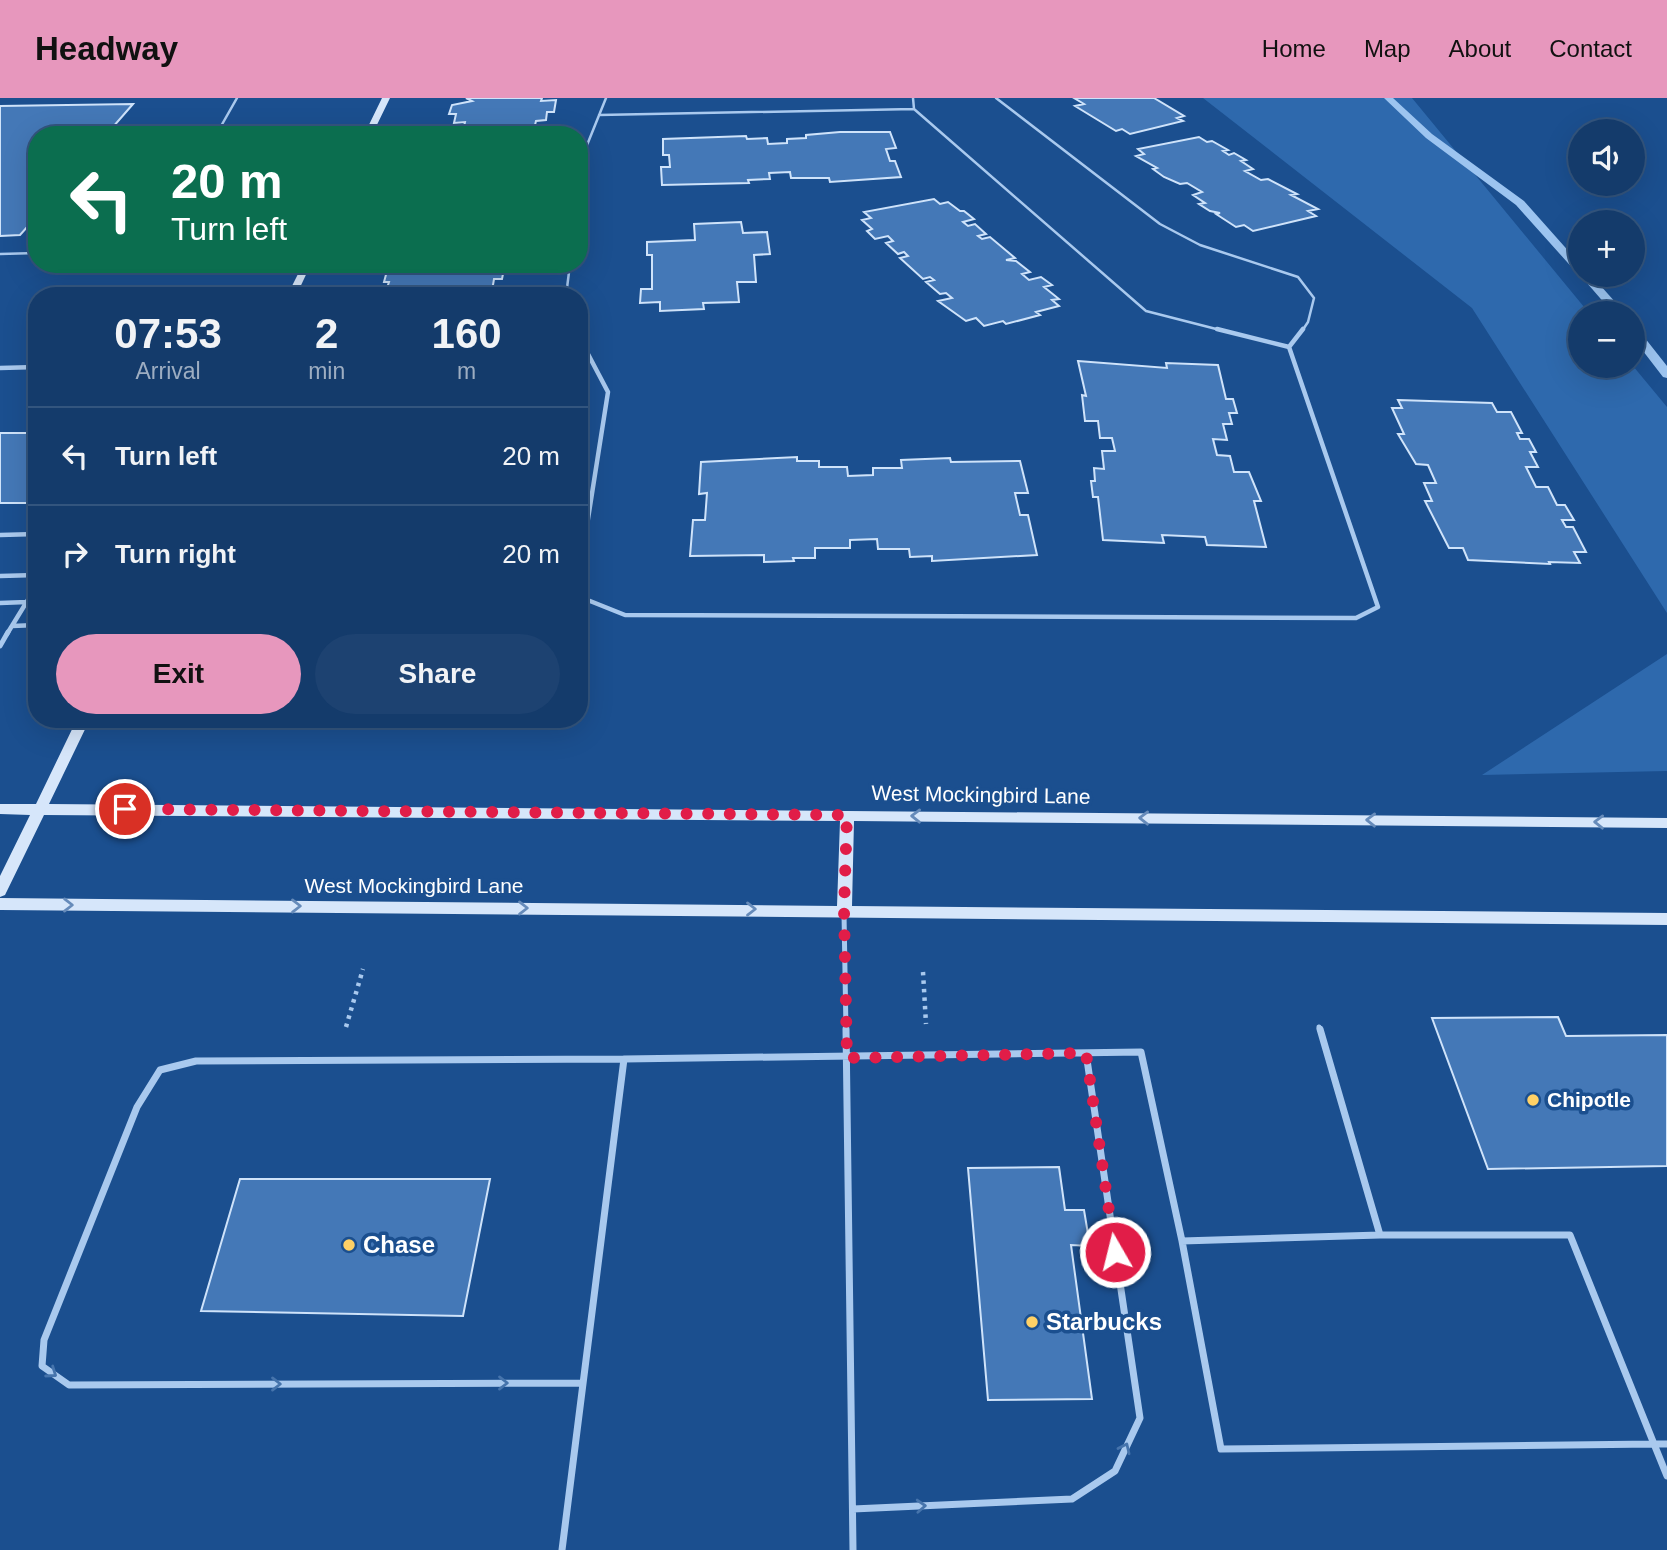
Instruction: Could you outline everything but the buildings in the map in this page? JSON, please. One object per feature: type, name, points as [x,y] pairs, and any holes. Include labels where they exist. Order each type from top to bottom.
[{"type":"main road","points":[[372,126],[386,98]]},
{"type":"main road","points":[[0,891],[80,728]]},
{"type":"main road","name":"West Mockingbird Lane","points":[[0,808],[1667,822]]},
{"type":"main road","points":[[844,910],[847,815]]},
{"type":"main road","name":"West Mockingbird Lane","points":[[0,904],[1667,919]]},
{"type":"lane","points":[[221,126],[237,98]]},
{"type":"lane","points":[[588,140],[606,98]]},
{"type":"lane","points":[[912,98],[914,109],[1146,311],[1289,347]]},
{"type":"lane","points":[[996,98],[1160,224],[1200,245],[1298,277],[1314,298],[1308,322],[1289,347]]},
{"type":"lane","points":[[599,116],[914,109]]},
{"type":"lane","points":[[0,254],[28,253]]},
{"type":"lane","points":[[588,600],[625,615],[1356,618],[1378,607],[1289,347]]},
{"type":"lane","points":[[588,354],[608,393],[588,519]]},
{"type":"lane","points":[[0,368],[28,367]]},
{"type":"lane","points":[[0,535],[28,534]]},
{"type":"lane","points":[[0,576],[28,575]]},
{"type":"lane","points":[[0,603],[27,602]]},
{"type":"lane","points":[[1,642],[27,602]]},
{"type":"lane","points":[[12,626],[28,625]]},
{"type":"lane","points":[[844,910],[853,1550]]},
{"type":"lane","points":[[1319,1027],[1380,1235]]},
{"type":"lane","points":[[583,1383],[69,1385],[42,1366],[44,1340],[55,1312],[137,1107],[160,1070],[196,1061],[847,1058],[1141,1052],[1182,1241],[1221,1449],[1667,1444]]},
{"type":"lane","points":[[853,1508],[1072,1499],[1115,1471],[1140,1418],[1086,1053]]},
{"type":"lane","points":[[562,1550],[624,1059]]},
{"type":"lane","points":[[1182,1241],[1380,1235],[1570,1235],[1667,1476]]},
{"type":"path","points":[[346,1027],[363,969]]},
{"type":"path","points":[[923,972],[928,1056]]},
{"type":"shaded area","points":[[1203,98],[1412,98],[1579,301],[1568,301],[1568,378],[1643,378],[1667,407],[1667,613],[1472,308]]},
{"type":"shaded area","points":[[1667,654],[1667,771],[1482,775]]},
{"type":"waterway","points":[[1388,98],[1429,136],[1520,203],[1568,257]]},
{"type":"waterway","points":[[1596,287],[1608,301]]},
{"type":"waterway","points":[[1645,346],[1667,374]]},
{"type":"place","name":"Chipotle","points":[[1533,1100]]},
{"type":"place","name":"Chase","points":[[349,1245]]},
{"type":"place","name":"Starbucks","points":[[1032,1322]]},
{"type":"route","points":[[125,809],[847,815],[844,910],[847,1058],[1086,1053],[1115,1252]]}]
